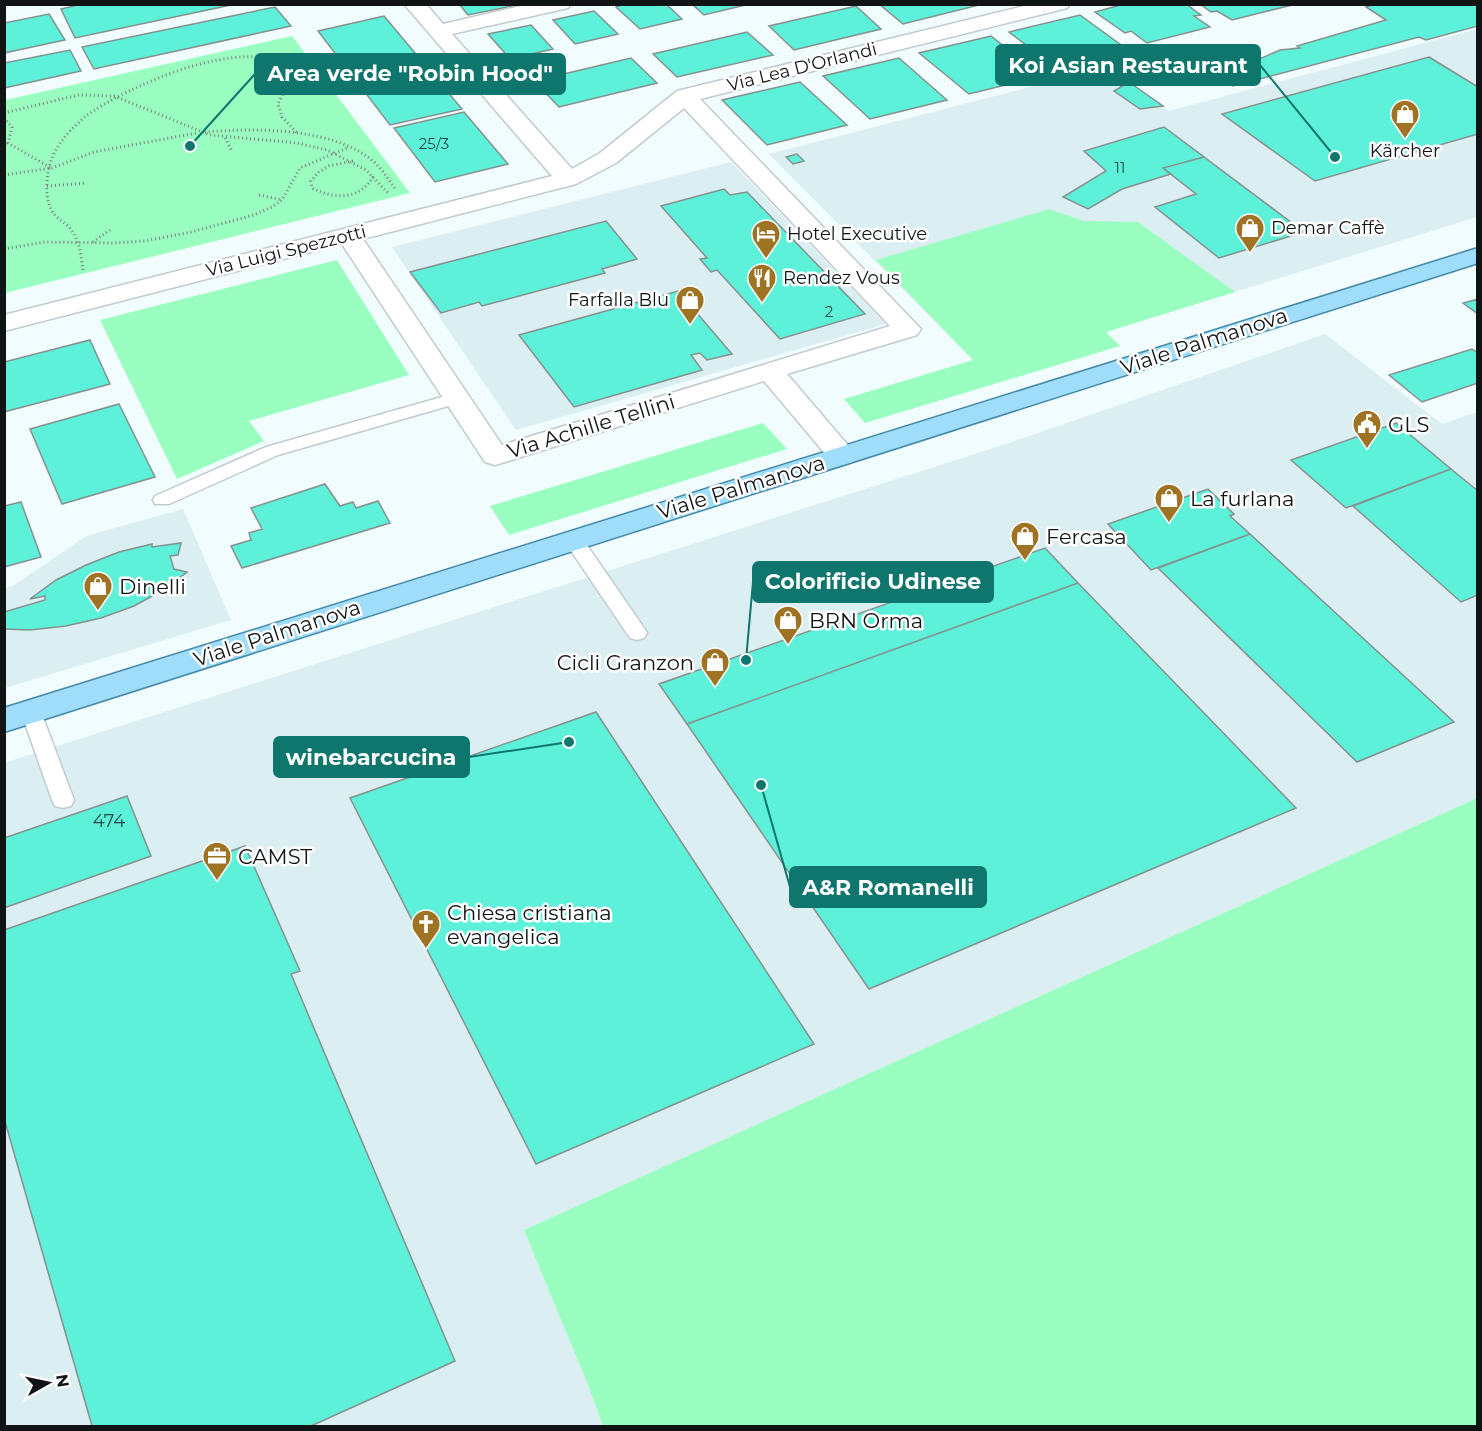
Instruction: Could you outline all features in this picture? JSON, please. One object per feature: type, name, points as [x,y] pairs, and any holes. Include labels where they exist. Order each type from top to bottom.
[{"type":"main road","name":"Viale Palmanova","points":[[18,716],[1478,255]]},
{"type":"street","points":[[414,4],[568,178]]},
{"type":"street","points":[[438,32],[561,4]]},
{"type":"street","name":"Via Lea D'Orlandi","points":[[568,178],[587,171],[608,159],[685,96],[1060,4]]},
{"type":"street","name":"Via Achille Tellini","points":[[348,235],[495,456],[908,329],[685,96]]},
{"type":"street","name":"Via Luigi Spezzotti","points":[[4,323],[568,178]]},
{"type":"street","points":[[770,371],[842,456]]},
{"type":"lane","points":[[162,500],[272,451],[456,398]]},
{"type":"lane","points":[[573,539],[638,633]]},
{"type":"lane","points":[[18,716],[63,800]]},
{"type":"path","points":[[84,273],[76,241],[70,228],[49,207],[47,186],[55,150],[84,119],[117,97],[165,73],[190,66],[235,57],[271,58],[291,70],[291,76],[278,100],[278,106],[281,116],[298,134]]},
{"type":"path","points":[[4,112],[77,96],[106,94],[200,132],[225,138],[282,141],[336,153],[354,161],[374,175],[391,198]]},
{"type":"path","points":[[4,118],[12,127],[8,143],[51,168]]},
{"type":"path","points":[[4,175],[51,168],[94,152],[200,132],[240,130],[319,137],[364,154],[376,163],[400,195]]},
{"type":"path","points":[[225,138],[232,150]]},
{"type":"path","points":[[4,249],[38,241],[92,243],[155,240],[186,234],[258,213],[283,200],[294,175],[300,168],[348,148]]},
{"type":"path","points":[[354,161],[333,164],[315,174],[311,181],[312,188],[326,194],[354,195],[371,184],[374,175]]},
{"type":"path","points":[[47,186],[87,183]]},
{"type":"path","points":[[259,195],[283,200]]},
{"type":"path","points":[[92,243],[110,230]]},
{"type":"shaded area","points":[[1477,29],[1477,217],[983,370],[769,154],[1108,67],[1169,111]]},
{"type":"shaded area","points":[[731,162],[886,324],[516,430],[392,247]]},
{"type":"shaded area","points":[[1325,334],[1442,424],[1477,412],[1477,798],[525,1230],[603,1426],[5,1426],[4,763],[997,447]]},
{"type":"shaded area","points":[[183,509],[231,620],[5,688],[5,588],[13,586],[86,536]]},
{"type":"green space","points":[[292,36],[410,193],[5,293],[5,100]]},
{"type":"green space","points":[[1049,209],[1084,221],[1138,222],[1235,292],[1106,332],[1120,346],[865,423],[844,399],[973,360],[876,260]]},
{"type":"green space","points":[[337,260],[409,375],[249,421],[264,441],[177,479],[100,320]]},
{"type":"green space","points":[[763,423],[787,449],[509,535],[490,506]]},
{"type":"green space","points":[[1477,798],[1477,1426],[603,1426],[524,1230]]},
{"type":"building","points":[[82,4],[236,4],[75,38],[61,9]]},
{"type":"building","points":[[459,4],[512,4],[513,6],[468,15]]},
{"type":"building","points":[[625,4],[666,4],[682,19],[640,29],[616,7]]},
{"type":"building","points":[[692,4],[744,4],[745,5],[704,15]]},
{"type":"building","points":[[879,4],[983,4],[903,24]]},
{"type":"building","points":[[1124,4],[1186,4],[1201,15],[1194,16],[1210,27],[1147,43],[1131,31],[1125,33],[1095,12]]},
{"type":"building","points":[[1200,4],[1292,5],[1232,20],[1217,11],[1211,12]]},
{"type":"building","points":[[1376,4],[1478,5],[1478,26],[1426,40],[1419,37],[1233,86],[1220,76],[1280,50],[1300,48],[1297,46],[1386,20],[1366,7]]},
{"type":"building","points":[[856,6],[881,29],[794,50],[769,26]]},
{"type":"building","points":[[275,7],[291,26],[94,69],[82,47]]},
{"type":"building","points":[[594,11],[618,34],[575,44],[553,20]]},
{"type":"building","points":[[49,14],[65,40],[4,53],[4,23]]},
{"type":"building","points":[[1080,15],[1132,53],[1060,71],[1009,32]]},
{"type":"building","points":[[384,16],[462,109],[390,125],[318,31]]},
{"type":"building","points":[[531,25],[553,49],[510,59],[488,34]]},
{"type":"building","points":[[747,32],[773,55],[677,77],[653,54]]},
{"type":"building","points":[[991,36],[1042,76],[969,94],[919,53]]},
{"type":"building","points":[[70,50],[81,71],[4,88],[4,63]]},
{"type":"building","points":[[1429,57],[1478,87],[1478,134],[1315,181],[1222,114]]},
{"type":"building","points":[[631,58],[657,83],[559,107],[534,81]]},
{"type":"building","points":[[899,58],[947,100],[870,119],[823,76]]},
{"type":"building","points":[[800,82],[847,125],[767,145],[722,100]]},
{"type":"building","points":[[1129,82],[1163,106],[1140,109],[1114,91]]},
{"type":"building","points":[[464,112],[508,164],[435,182],[394,128]]},
{"type":"building","points":[[1164,127],[1204,157],[1163,168],[1171,174],[1122,189],[1088,209],[1063,197],[1106,171],[1084,151]]},
{"type":"building","points":[[797,154],[804,161],[793,164],[786,157]]},
{"type":"building","points":[[1204,157],[1304,232],[1219,258],[1155,207],[1196,194],[1163,168]]},
{"type":"building","points":[[724,189],[730,195],[747,192],[865,314],[780,339],[717,270],[711,272],[700,259],[707,258],[661,206]]},
{"type":"building","points":[[606,221],[637,259],[602,269],[605,273],[482,306],[479,302],[441,313],[410,272]]},
{"type":"building","points":[[678,291],[732,354],[707,360],[700,353],[691,355],[702,370],[574,407],[519,335]]},
{"type":"building","points":[[1478,299],[1478,314],[1463,303]]},
{"type":"building","points":[[90,340],[110,384],[4,412],[4,362]]},
{"type":"building","points":[[1472,349],[1478,353],[1478,383],[1422,402],[1389,375]]},
{"type":"building","points":[[119,404],[155,477],[62,504],[30,429]]},
{"type":"building","points":[[1396,423],[1451,469],[1346,508],[1291,460]]},
{"type":"building","points":[[1451,469],[1478,491],[1478,595],[1461,602],[1353,506]]},
{"type":"building","points":[[325,484],[340,506],[353,502],[356,508],[378,501],[390,523],[242,568],[231,546],[251,540],[249,533],[262,529],[251,508]]},
{"type":"building","points":[[1208,489],[1234,514],[1230,516],[1250,534],[1151,570],[1108,524]]},
{"type":"building","points":[[21,502],[41,557],[4,567],[4,506]]},
{"type":"building","points":[[1250,534],[1454,722],[1357,762],[1158,568]]},
{"type":"building","points":[[181,543],[178,555],[170,556],[174,569],[187,572],[163,590],[134,606],[101,618],[66,626],[30,630],[4,629],[4,612],[45,600],[45,596],[30,599],[56,580],[86,565],[119,552],[152,544],[152,547]]},
{"type":"building","points":[[1045,548],[1078,583],[687,724],[659,684]]},
{"type":"building","points":[[1078,583],[1296,808],[869,989],[687,724]]},
{"type":"building","points":[[596,712],[814,1044],[536,1164],[350,798]]},
{"type":"building","points":[[127,796],[151,856],[4,908],[4,838]]},
{"type":"building","points":[[245,846],[300,971],[291,974],[455,1361],[311,1426],[92,1426],[4,1118],[4,930]]},
{"type":"place","name":"Kärcher","points":[[1405,140]]},
{"type":"place","name":"Area verde \"Robin Hood\"","points":[[190,146]]},
{"type":"place","name":"Koi Asian Restaurant","points":[[1335,157]]},
{"type":"place","name":"Demar Caffè","points":[[1250,254]]},
{"type":"place","name":"Hotel Executive","points":[[766,260]]},
{"type":"place","name":"Rendez Vous","points":[[762,304]]},
{"type":"place","name":"Farfalla Blu","points":[[690,326]]},
{"type":"place","name":"GLS","points":[[1367,450]]},
{"type":"place","name":"La furlana","points":[[1169,524]]},
{"type":"place","name":"Fercasa","points":[[1025,562]]},
{"type":"place","name":"Dinelli","points":[[98,612]]},
{"type":"place","name":"BRN Orma","points":[[788,646]]},
{"type":"place","name":"Colorificio Udinese","points":[[746,660]]},
{"type":"place","name":"Cicli Granzon","points":[[715,688]]},
{"type":"place","name":"winebarcucina","points":[[569,742]]},
{"type":"place","name":"A&R Romanelli","points":[[761,785]]},
{"type":"place","name":"CAMST","points":[[217,882]]},
{"type":"place","name":"Chiesa cristiana evangelica","points":[[426,950]]}]
